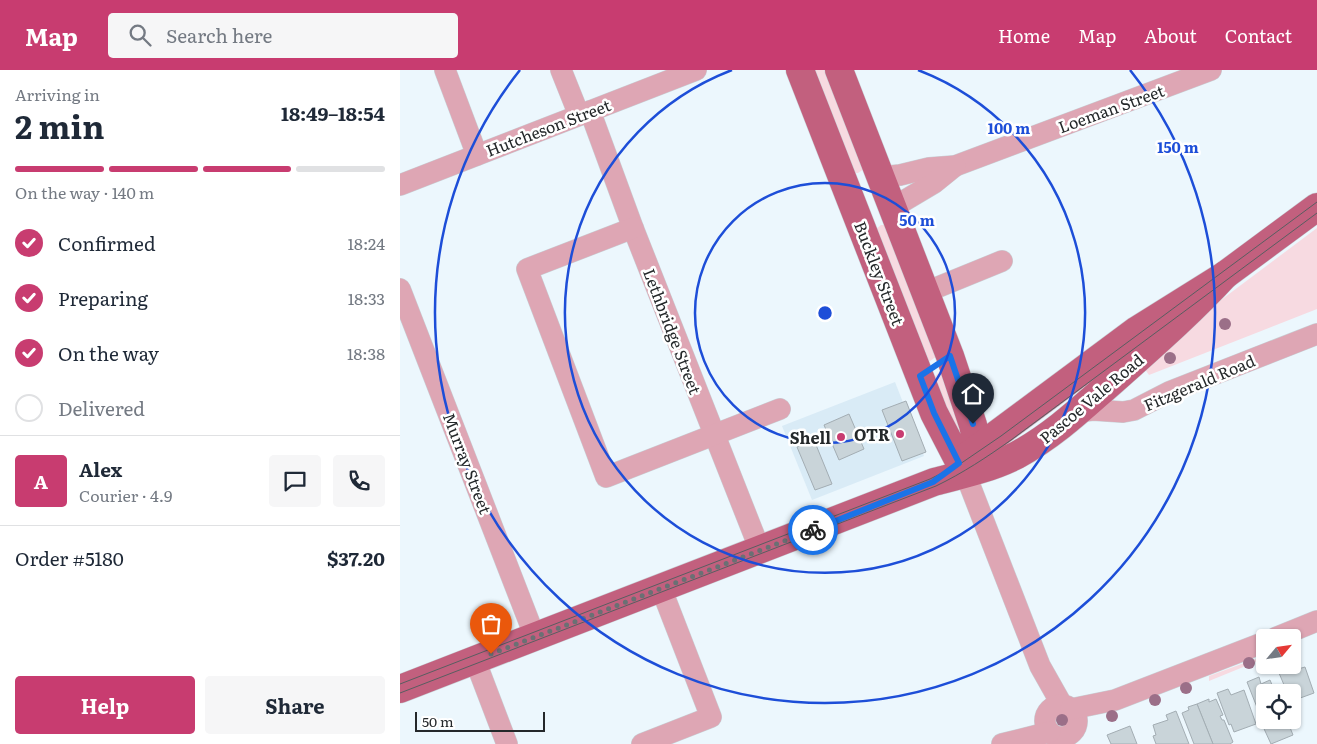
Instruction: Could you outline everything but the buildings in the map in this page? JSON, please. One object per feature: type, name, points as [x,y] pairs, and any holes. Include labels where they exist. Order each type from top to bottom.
[{"type":"main road","name":"Buckley Street","points":[[800,70],[934,413],[967,461]]},
{"type":"main road","name":"Buckley Street","points":[[839,70],[926,292],[973,424],[967,461]]},
{"type":"main road","points":[[847,189],[880,177]]},
{"type":"main road","name":"Pascoe Vale Road","points":[[400,689],[934,482],[967,461],[1138,330],[1225,275],[1317,207]]},
{"type":"main road","points":[[859,220],[892,208]]},
{"type":"main road","name":"Pascoe Vale Road","points":[[967,461],[1000,462],[1016,456],[1057,429],[1171,329],[1225,275]]},
{"type":"main road","points":[[920,376],[950,356]]},
{"type":"street","points":[[445,70],[477,154]]},
{"type":"street","name":"Lethbridge Street","points":[[561,70],[585,113],[633,228],[760,550]]},
{"type":"street","name":"Hutcheson Street","points":[[400,184],[696,70]]},
{"type":"street","name":"Loeman Street","points":[[880,177],[900,175],[929,168],[955,166],[1211,70]]},
{"type":"street","name":"Loeman Street","points":[[892,208],[934,183],[955,166]]},
{"type":"street","points":[[633,228],[527,269],[606,477],[780,409]]},
{"type":"street","points":[[926,292],[1002,261]]},
{"type":"street","name":"Murray Street","points":[[400,289],[535,637]]},
{"type":"street","name":"Fitzgerald Road","points":[[1077,412],[1093,410],[1123,412],[1134,410],[1169,392],[1317,334]]},
{"type":"street","name":"Buckley Street","points":[[967,461],[1063,725]]},
{"type":"street","points":[[642,744],[710,717],[661,588]]},
{"type":"street","points":[[1297,629],[1317,621]]},
{"type":"street","points":[[1006,742],[1063,725],[1115,700],[1256,645]]},
{"type":"street","points":[[475,660],[507,744]]},
{"type":"shaded area","points":[[811,70],[832,70],[864,169],[858,173],[855,173]]},
{"type":"shaded area","points":[[881,225],[887,225],[937,356],[930,361],[926,360],[875,230]]},
{"type":"shaded area","points":[[1317,228],[1317,309],[1149,375],[1144,368],[1221,300]]},
{"type":"shaded area","points":[[942,369],[961,431],[959,436],[931,381]]},
{"type":"shaded area","points":[[895,382],[924,456],[812,500],[782,426]]},
{"type":"shaded area","points":[[1256,660],[1256,662],[1209,681],[1209,676]]},
{"type":"tram line","points":[[400,684],[930,479],[960,464],[1001,436],[1317,202]]},
{"type":"tram line","points":[[400,693],[946,481],[1011,440],[1317,213]]},
{"type":"way so far","points":[[491,654],[813,530]]},
{"type":"place","name":"OTR","points":[[900,434]]},
{"type":"place","name":"Shell","points":[[841,437]]},
{"type":"route","points":[[813,530],[933,482],[959,463],[934,413],[920,376],[950,356],[973,424]]}]
